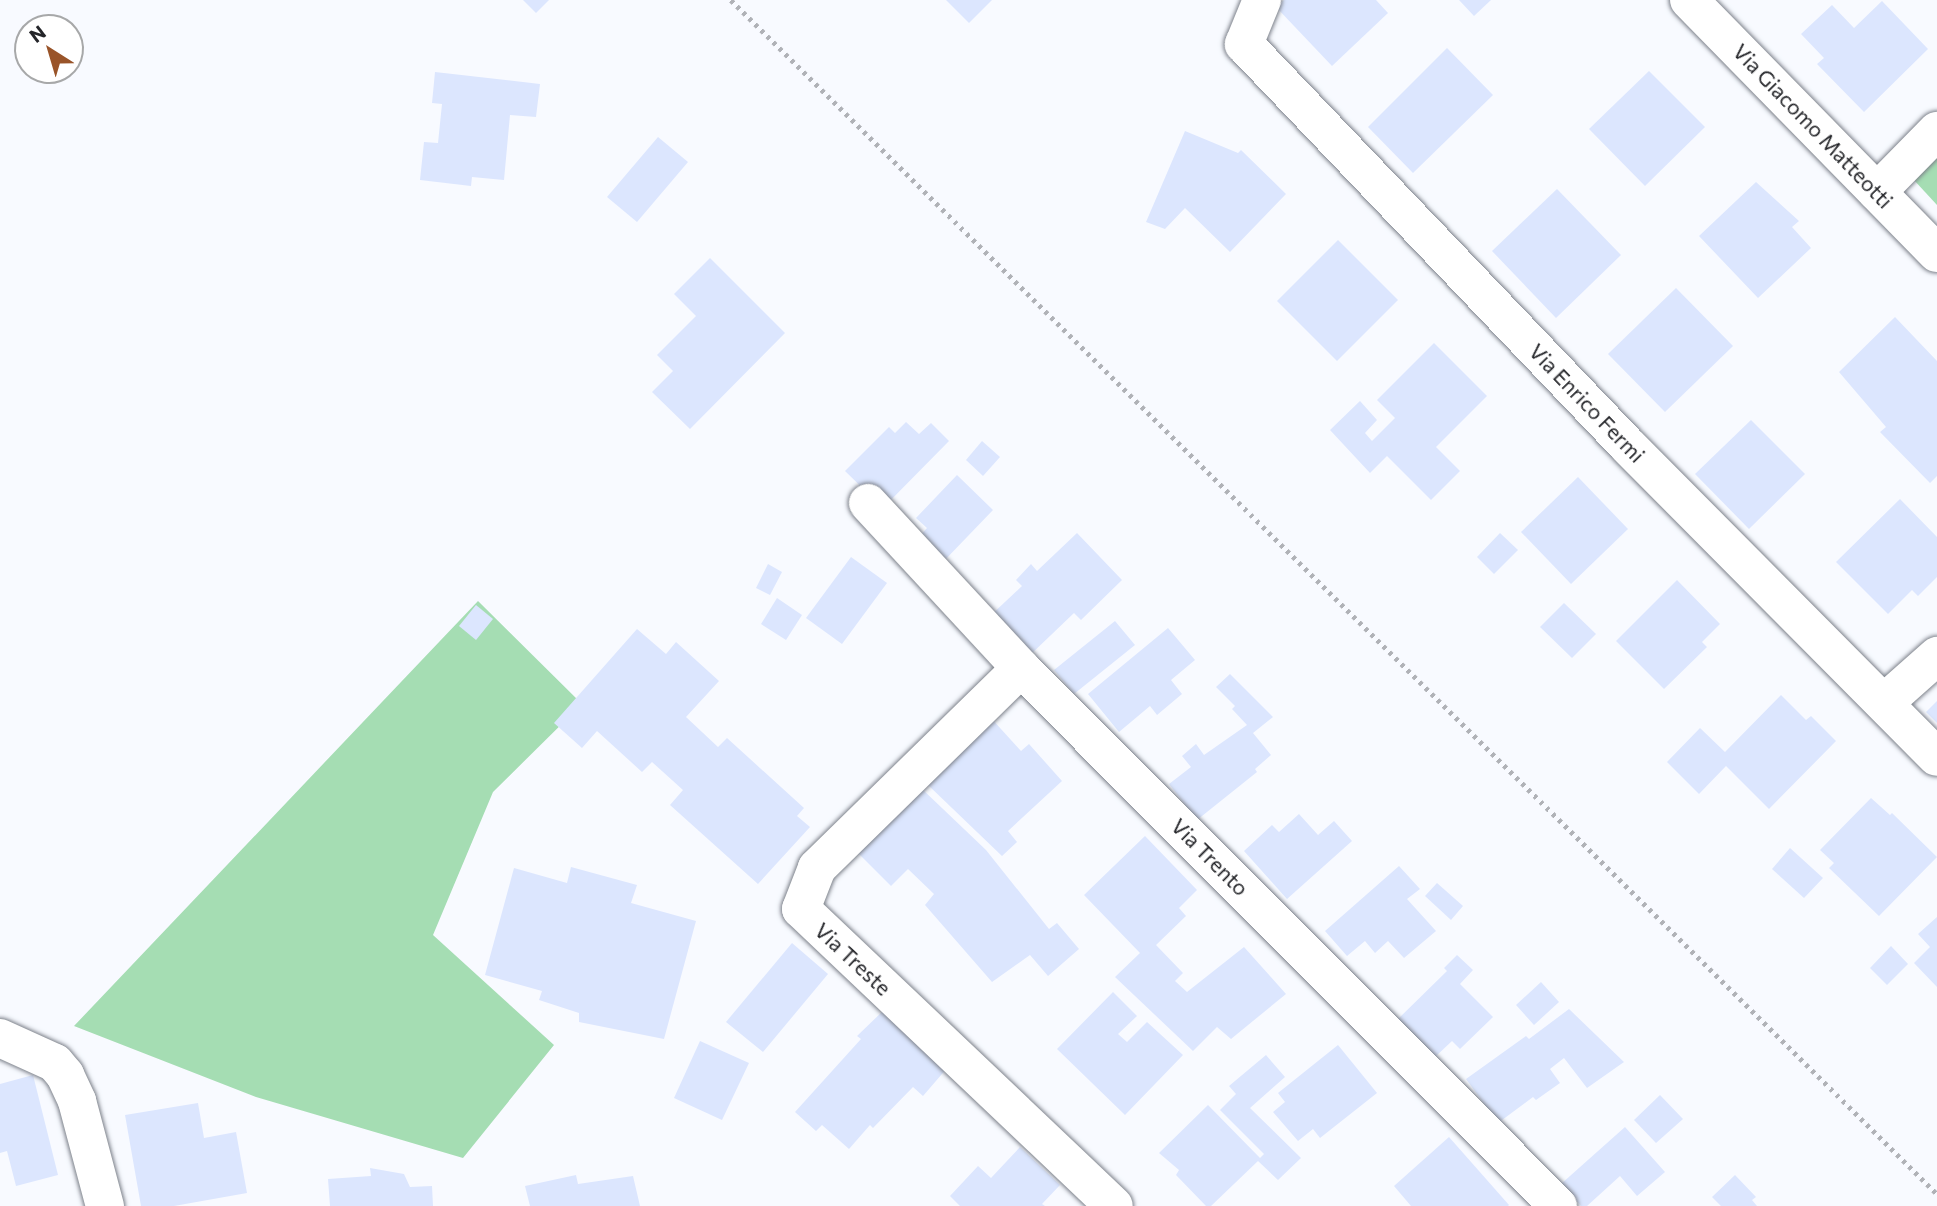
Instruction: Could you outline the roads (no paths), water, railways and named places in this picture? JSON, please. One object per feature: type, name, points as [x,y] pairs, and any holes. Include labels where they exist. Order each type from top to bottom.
[{"type":"street","name":"Via Enrico Fermi","points":[[1262,0],[1244,44],[1628,446],[1937,757]]},
{"type":"street","name":"Via Giacomo Matteotti","points":[[1689,0],[1937,253]]},
{"type":"street","points":[[1877,192],[1937,131]]},
{"type":"street","name":"Via Trento","points":[[868,503],[1021,668],[1558,1206]]},
{"type":"street","points":[[1884,703],[1937,656]]},
{"type":"street","name":"Via Treste","points":[[1021,668],[817,868],[801,909],[1114,1206]]},
{"type":"street","points":[[0,1038],[55,1063],[65,1075],[76,1101],[105,1206]]}]
